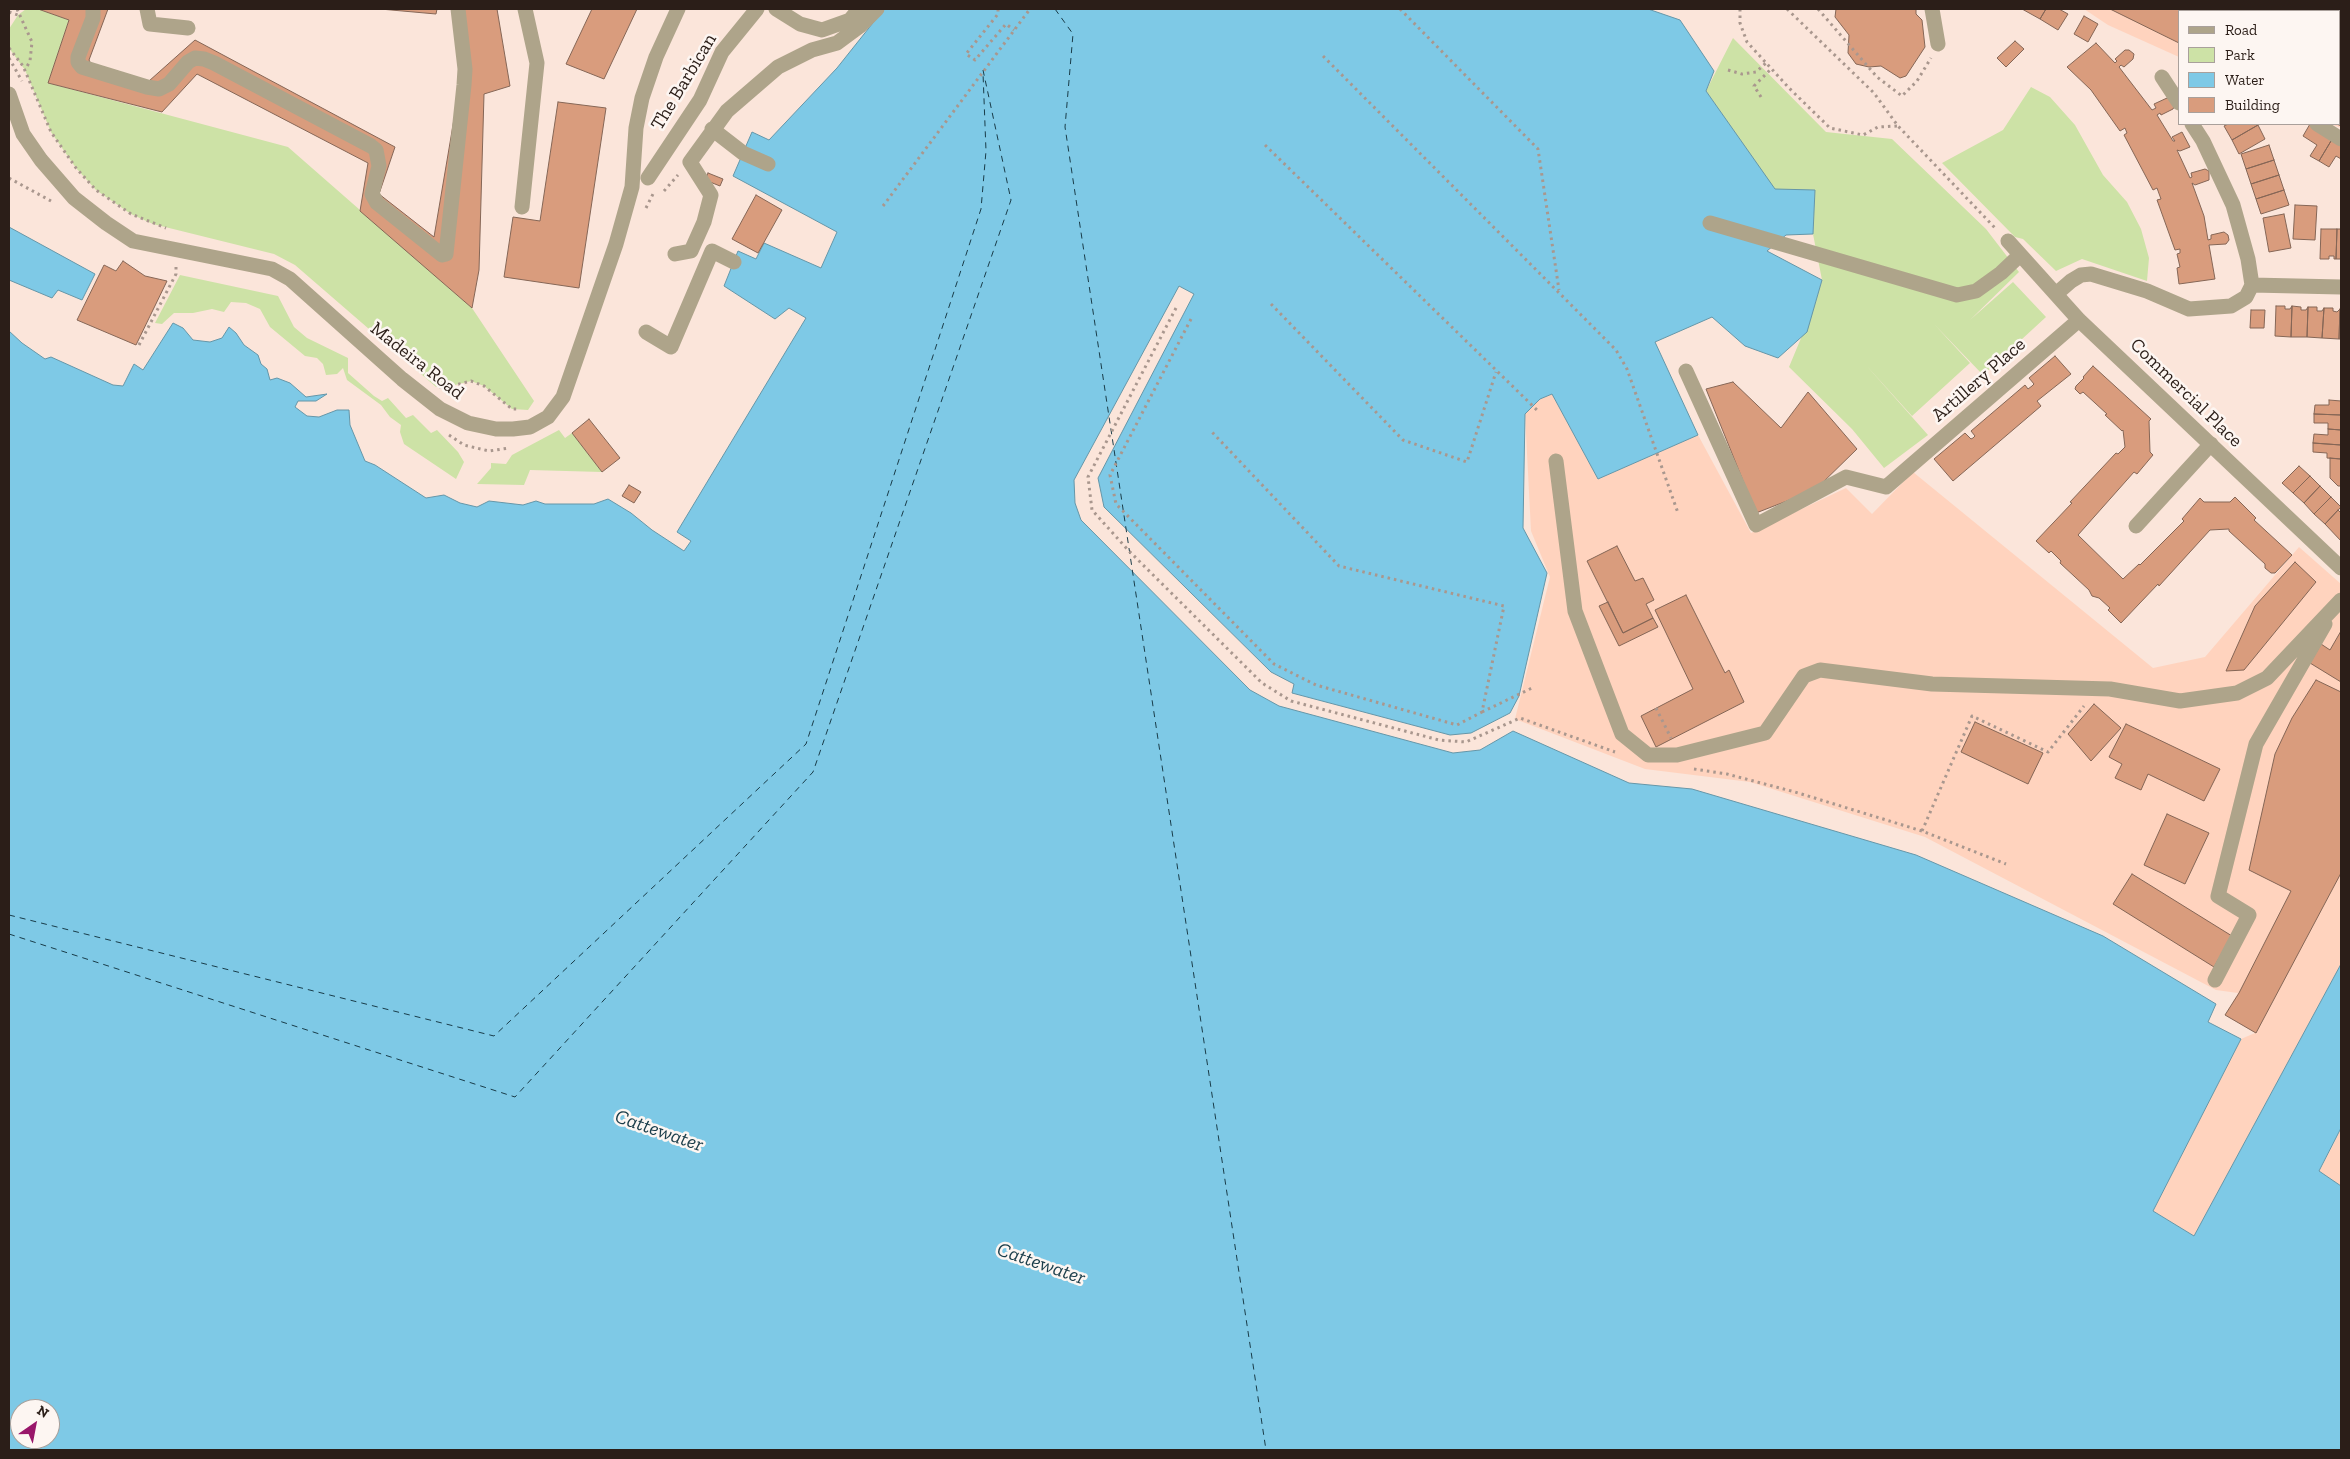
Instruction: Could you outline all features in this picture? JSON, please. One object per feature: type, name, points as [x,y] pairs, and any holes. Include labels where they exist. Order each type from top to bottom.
[{"type":"street","points":[[93,9],[93,18],[78,57],[78,62],[82,67],[148,88],[159,88],[169,84],[188,62],[194,58],[214,63],[376,150],[380,166],[372,194],[377,204],[442,255],[446,254],[464,85],[458,9]]},
{"type":"street","points":[[147,9],[150,24],[188,28]]},
{"type":"street","points":[[522,207],[537,63],[525,9]]},
{"type":"street","name":"Madeira Road","points":[[9,94],[22,134],[41,160],[74,198],[106,224],[133,241],[178,259],[272,269],[290,279],[402,379],[440,410],[468,423],[496,429],[530,427],[548,417],[563,397],[619,234],[632,186],[636,128],[642,98],[656,57],[678,9]]},
{"type":"street","name":"The Barbican","points":[[651,185],[700,100],[722,52],[757,9]]},
{"type":"street","points":[[776,9],[800,24],[822,30],[850,20],[859,9]]},
{"type":"street","points":[[675,254],[691,251],[704,222],[711,194],[690,162],[726,111],[778,67],[812,50],[837,42],[860,26],[877,9]]},
{"type":"street","points":[[1932,9],[1938,44]]},
{"type":"street","points":[[2162,77],[2178,101]]},
{"type":"street","points":[[2056,294],[2070,281],[2081,275],[2091,274],[2147,290],[2189,309],[2231,306],[2246,297],[2252,285],[2248,259],[2233,205],[2203,141],[2193,125]]},
{"type":"street","points":[[2318,125],[2341,139]]},
{"type":"street","points":[[712,129],[743,152],[768,164]]},
{"type":"street","points":[[1710,224],[1957,295],[1976,291],[2001,273],[2020,255]]},
{"type":"street","name":"Commercial Place","points":[[2008,241],[2079,320],[2341,568]]},
{"type":"street","points":[[646,332],[671,347],[712,251],[734,262]]},
{"type":"street","points":[[2252,285],[2341,287]]},
{"type":"street","name":"Artillery Place","points":[[1686,371],[1756,526],[1846,477],[1886,487],[2079,320]]},
{"type":"street","points":[[2136,526],[2210,444]]},
{"type":"street","points":[[1556,461],[1575,612],[1622,734],[1648,755],[1677,755],[1765,733],[1804,676],[1820,670],[1932,684],[2110,689],[2180,701],[2237,693],[2266,678],[2339,603]]},
{"type":"street","points":[[2215,980],[2249,915],[2218,896],[2256,744],[2339,603]]},
{"type":"path","points":[[17,9],[18,15],[32,42],[30,61],[25,70]]},
{"type":"path","points":[[998,9],[998,14],[966,54],[975,60],[1006,24],[1014,30]]},
{"type":"path","points":[[883,206],[1030,9]]},
{"type":"path","points":[[1400,9],[1538,149],[1559,290]]},
{"type":"path","points":[[1740,9],[1740,23],[1747,42],[1830,128],[1863,135],[1878,128],[1898,126]]},
{"type":"path","points":[[1787,9],[1874,93],[1898,126],[2008,241]]},
{"type":"path","points":[[1818,9],[1877,77],[1902,96],[1928,66],[1938,44]]},
{"type":"path","points":[[9,12],[18,15]]},
{"type":"path","points":[[9,48],[25,70],[50,132],[76,168],[96,190],[131,214],[164,228]]},
{"type":"path","points":[[1323,56],[1559,290],[1616,350],[1627,369],[1678,513]]},
{"type":"path","points":[[9,58],[23,84]]},
{"type":"path","points":[[1728,70],[1742,74],[1756,72],[1766,62]]},
{"type":"path","points":[[1761,98],[1754,86],[1771,69]]},
{"type":"path","points":[[1265,145],[1539,412]]},
{"type":"path","points":[[9,178],[51,201]]},
{"type":"path","points":[[642,215],[651,185]]},
{"type":"path","points":[[178,259],[185,268]]},
{"type":"path","points":[[139,345],[176,274],[178,259]]},
{"type":"path","points":[[1271,304],[1403,440],[1467,462],[1496,372]]},
{"type":"path","points":[[1176,308],[1088,477],[1092,510],[1128,550],[1262,683],[1291,701],[1439,740],[1466,742],[1520,718],[1620,754]]},
{"type":"path","points":[[1191,319],[1110,475],[1116,504],[1274,664],[1316,685],[1457,725],[1532,688]]},
{"type":"path","points":[[443,430],[464,445],[489,451],[512,448]]},
{"type":"path","points":[[1211,431],[1339,566],[1504,606],[1482,712]]},
{"type":"path","points":[[1922,831],[1972,716],[2048,752],[2087,702]]},
{"type":"path","points":[[1688,768],[1727,774],[1794,792],[1922,831],[2006,864]]},
{"type":"shaded area","points":[[2084,9],[2341,9],[2341,128],[2334,125],[2340,125],[2340,10],[2178,10],[2178,57],[2108,25]]},
{"type":"shaded area","points":[[1552,394],[1598,479],[1698,435],[1751,533],[1846,488],[1872,514],[1913,472],[2153,668],[2205,657],[2299,547],[2341,584],[2341,964],[2194,1236],[2153,1211],[2241,1039],[2255,1033],[2225,1015],[2238,993],[2216,990],[1925,837],[1750,782],[1645,769],[1515,719],[1550,577],[1531,531],[1525,414],[1540,399]]},
{"type":"shaded area","points":[[2341,1129],[2341,1186],[2319,1172]]},
{"type":"green space","points":[[26,9],[38,9],[69,20],[48,83],[288,147],[472,308],[534,401],[528,410],[512,409],[484,386],[471,381],[451,386],[436,387],[295,265],[274,254],[153,224],[131,214],[96,190],[76,168],[51,132],[25,70],[9,48],[9,29],[18,15]]},
{"type":"green space","points":[[1733,38],[1826,132],[1892,139],[1986,229],[2019,272],[1970,320],[2013,282],[2046,317],[1983,375],[1934,324],[1970,363],[1912,416],[1865,364],[1928,435],[1884,468],[1852,429],[1789,367],[1814,307],[1822,280],[1813,234],[1815,190],[1775,190],[1706,91]]},
{"type":"green space","points":[[2031,87],[2050,97],[2075,125],[2103,175],[2127,202],[2141,229],[2149,258],[2147,281],[2082,259],[2056,271],[2023,239],[2015,237],[1942,163],[2003,130]]},
{"type":"green space","points":[[180,275],[278,296],[294,327],[307,338],[348,358],[348,373],[374,396],[382,401],[388,398],[406,418],[413,415],[431,433],[437,430],[458,452],[464,462],[456,479],[404,444],[400,432],[401,425],[390,417],[381,405],[347,380],[343,368],[337,374],[326,375],[323,364],[317,358],[305,356],[270,327],[260,309],[246,303],[231,302],[224,312],[212,309],[193,313],[174,313],[162,324],[155,323]]},
{"type":"green space","points":[[559,430],[565,438],[572,433],[602,472],[530,470],[524,485],[477,484],[491,468],[491,463],[506,464],[512,455]]},
{"type":"water","name":"Cattewater","points":[[884,9],[1648,9],[1680,20],[1714,71],[1706,91],[1775,189],[1815,190],[1813,234],[1786,235],[1767,251],[1822,280],[1807,332],[1778,358],[1745,346],[1712,317],[1655,342],[1698,435],[1598,479],[1552,394],[1540,399],[1525,414],[1523,528],[1547,573],[1519,696],[1510,713],[1471,733],[1450,735],[1292,693],[1294,684],[1271,672],[1104,507],[1098,478],[1194,294],[1179,286],[1074,480],[1075,503],[1081,520],[1250,690],[1279,706],[1453,753],[1480,750],[1513,731],[1629,783],[1692,789],[1916,855],[2103,936],[2216,1004],[2208,1022],[2241,1039],[2153,1211],[2194,1236],[2341,964],[2341,1128],[2319,1171],[2341,1186],[2341,1450],[9,1450],[9,331],[45,359],[51,357],[113,385],[123,386],[134,364],[143,370],[173,323],[183,328],[193,340],[210,342],[222,338],[229,327],[236,333],[244,345],[258,355],[261,364],[267,369],[270,380],[277,378],[290,383],[306,397],[327,394],[316,401],[298,401],[295,407],[307,416],[319,417],[337,410],[349,410],[350,425],[365,461],[375,465],[426,498],[444,495],[460,503],[477,507],[489,501],[523,505],[536,501],[545,504],[594,504],[608,499],[684,551],[691,541],[677,532],[806,318],[789,308],[775,319],[724,286],[738,251],[756,259],[764,243],[821,268],[837,232],[733,176],[752,132],[769,140],[837,68]]},
{"type":"water","points":[[9,227],[95,274],[82,300],[58,290],[52,298],[9,280]]},
{"type":"building","points":[[38,9],[108,9],[89,60],[92,66],[149,81],[195,40],[395,147],[379,194],[434,237],[461,78],[452,9],[497,9],[510,86],[484,94],[479,270],[472,308],[360,211],[368,163],[197,74],[162,112],[48,83],[69,20]]},
{"type":"building","points":[[380,9],[437,9],[436,14]]},
{"type":"building","points":[[592,9],[637,9],[604,79],[566,64]]},
{"type":"building","points":[[1836,9],[1916,9],[1916,14],[1922,20],[1925,47],[1906,76],[1900,78],[1881,66],[1869,67],[1856,64],[1848,53],[1849,35],[1835,17]]},
{"type":"building","points":[[2022,9],[2046,9],[2040,19]]},
{"type":"building","points":[[2046,9],[2059,9],[2068,14],[2058,30],[2040,19]]},
{"type":"building","points":[[2110,9],[2324,10],[2178,10],[2178,43]]},
{"type":"building","points":[[2084,16],[2098,24],[2088,42],[2074,34]]},
{"type":"building","points":[[2340,19],[2341,20],[2341,126],[2339,125]]},
{"type":"building","points":[[2015,41],[2024,49],[2006,67],[1997,58]]},
{"type":"building","points":[[2096,43],[2115,63],[2117,61],[2115,59],[2125,50],[2129,50],[2134,54],[2133,59],[2124,67],[2121,65],[2119,67],[2152,110],[2156,108],[2154,104],[2167,98],[2171,99],[2175,105],[2173,109],[2157,115],[2173,141],[2175,141],[2172,137],[2182,132],[2190,147],[2180,151],[2177,150],[2190,178],[2192,177],[2191,173],[2205,169],[2209,171],[2209,180],[2195,185],[2192,183],[2204,216],[2208,240],[2211,239],[2211,235],[2224,232],[2228,235],[2229,240],[2226,244],[2209,245],[2215,279],[2179,284],[2177,268],[2180,267],[2177,254],[2180,253],[2180,249],[2175,250],[2157,200],[2161,199],[2157,188],[2153,190],[2124,135],[2127,133],[2125,128],[2120,131],[2091,90],[2067,67]]},
{"type":"building","points":[[558,102],[606,108],[579,288],[504,277],[513,217],[540,221]]},
{"type":"building","points":[[2226,125],[2258,125],[2232,140],[2224,126]]},
{"type":"building","points":[[2258,125],[2265,139],[2239,154],[2232,140]]},
{"type":"building","points":[[2309,125],[2312,125],[2334,136],[2319,161],[2310,156],[2317,145],[2303,136]]},
{"type":"building","points":[[2334,136],[2341,141],[2341,159],[2336,156],[2329,167],[2319,161]]},
{"type":"building","points":[[2269,145],[2274,160],[2246,169],[2241,154]]},
{"type":"building","points":[[2274,160],[2279,175],[2251,184],[2246,169]]},
{"type":"building","points":[[708,173],[723,179],[720,186],[705,180]]},
{"type":"building","points":[[2279,175],[2284,190],[2256,199],[2251,184]]},
{"type":"building","points":[[2284,190],[2289,205],[2261,214],[2256,199]]},
{"type":"building","points":[[756,195],[782,210],[758,253],[732,239]]},
{"type":"building","points":[[2295,205],[2317,206],[2315,240],[2293,239]]},
{"type":"building","points":[[2284,214],[2291,248],[2269,252],[2263,218]]},
{"type":"building","points":[[2321,229],[2337,229],[2336,259],[2334,259],[2334,256],[2329,256],[2329,259],[2320,259]]},
{"type":"building","points":[[2337,229],[2341,229],[2341,259],[2336,259]]},
{"type":"building","points":[[123,261],[145,276],[167,281],[136,345],[77,320],[104,265],[116,271]]},
{"type":"building","points":[[2276,306],[2285,306],[2285,309],[2290,309],[2292,306],[2291,337],[2275,336]]},
{"type":"building","points":[[2292,306],[2301,307],[2301,310],[2306,310],[2308,307],[2307,337],[2291,337]]},
{"type":"building","points":[[2308,307],[2317,307],[2317,311],[2322,311],[2324,308],[2322,338],[2307,337]]},
{"type":"building","points":[[2324,308],[2333,308],[2333,311],[2337,312],[2340,309],[2339,339],[2322,338]]},
{"type":"building","points":[[2340,309],[2341,339],[2339,339]]},
{"type":"building","points":[[2251,310],[2265,310],[2264,328],[2250,328]]},
{"type":"building","points":[[2055,356],[2071,374],[2037,401],[2041,406],[1953,481],[1934,459],[1965,433],[1971,439],[1973,438],[1975,436],[1971,431],[2025,385],[2028,389],[2032,386],[2034,384],[2029,378]]},
{"type":"building","points":[[2093,366],[2151,419],[2149,421],[2150,452],[2153,455],[2137,474],[2134,472],[2078,535],[2123,579],[2140,565],[2184,521],[2182,519],[2200,498],[2204,502],[2230,502],[2235,497],[2256,518],[2254,520],[2292,555],[2275,573],[2271,573],[2265,568],[2265,564],[2229,529],[2210,530],[2159,586],[2158,584],[2121,623],[2108,610],[2110,608],[2099,598],[2092,596],[2089,590],[2060,563],[2061,561],[2051,551],[2049,553],[2036,541],[2116,453],[2118,454],[2125,447],[2123,430],[2105,415],[2107,414],[2083,392],[2080,394],[2075,389]]},
{"type":"building","points":[[1733,382],[1781,428],[1808,392],[1857,449],[1815,490],[1756,513],[1706,389]]},
{"type":"building","points":[[2329,400],[2341,401],[2341,415],[2314,414],[2315,405],[2329,405]]},
{"type":"building","points":[[2314,414],[2341,415],[2341,430],[2328,429],[2328,423],[2314,423]]},
{"type":"building","points":[[589,419],[620,458],[602,472],[572,433]]},
{"type":"building","points":[[2328,429],[2341,430],[2341,445],[2313,443],[2314,434],[2328,435]]},
{"type":"building","points":[[2313,443],[2341,445],[2341,459],[2327,458],[2327,453],[2313,452]]},
{"type":"building","points":[[2330,458],[2341,459],[2341,486],[2338,486],[2330,478]]},
{"type":"building","points":[[2299,466],[2310,476],[2293,493],[2282,483]]},
{"type":"building","points":[[2310,476],[2320,486],[2304,503],[2293,493]]},
{"type":"building","points":[[629,485],[641,492],[634,503],[622,496]]},
{"type":"building","points":[[2320,486],[2331,497],[2314,514],[2304,503]]},
{"type":"building","points":[[2331,497],[2341,507],[2325,524],[2314,514]]},
{"type":"building","points":[[2338,510],[2341,513],[2341,541],[2325,524]]},
{"type":"building","points":[[1617,546],[1635,581],[1643,578],[1654,600],[1646,604],[1653,618],[1623,633],[1587,561]]},
{"type":"building","points":[[2295,562],[2316,582],[2244,670],[2226,671],[2255,606]]},
{"type":"building","points":[[1686,595],[1725,673],[1729,670],[1744,702],[1656,747],[1641,716],[1693,689],[1655,610]]},
{"type":"building","points":[[1608,602],[1623,633],[1653,618],[1658,627],[1619,646],[1599,606]]},
{"type":"building","points":[[2341,631],[2341,682],[2310,663],[2321,644],[2330,650]]},
{"type":"building","points":[[2316,680],[2341,692],[2341,873],[2256,1033],[2225,1015],[2239,993],[2291,891],[2249,870],[2275,754],[2292,718]]},
{"type":"building","points":[[2094,704],[2121,728],[2091,761],[2068,734]]},
{"type":"building","points":[[1975,722],[2043,753],[2028,784],[1961,752]]},
{"type":"building","points":[[2126,724],[2220,769],[2204,801],[2148,774],[2141,790],[2115,778],[2122,764],[2109,757]]},
{"type":"building","points":[[2167,814],[2209,833],[2185,884],[2144,865]]},
{"type":"building","points":[[2132,874],[2232,936],[2214,967],[2113,904]]},
{"type":"ferry route","points":[[1055,9],[1073,34],[1065,127],[1266,1450]]},
{"type":"ferry route","points":[[9,934],[515,1097],[813,772],[1011,200],[983,70]]},
{"type":"ferry route","points":[[9,915],[494,1036],[806,744],[981,209],[986,151],[983,73]]}]
